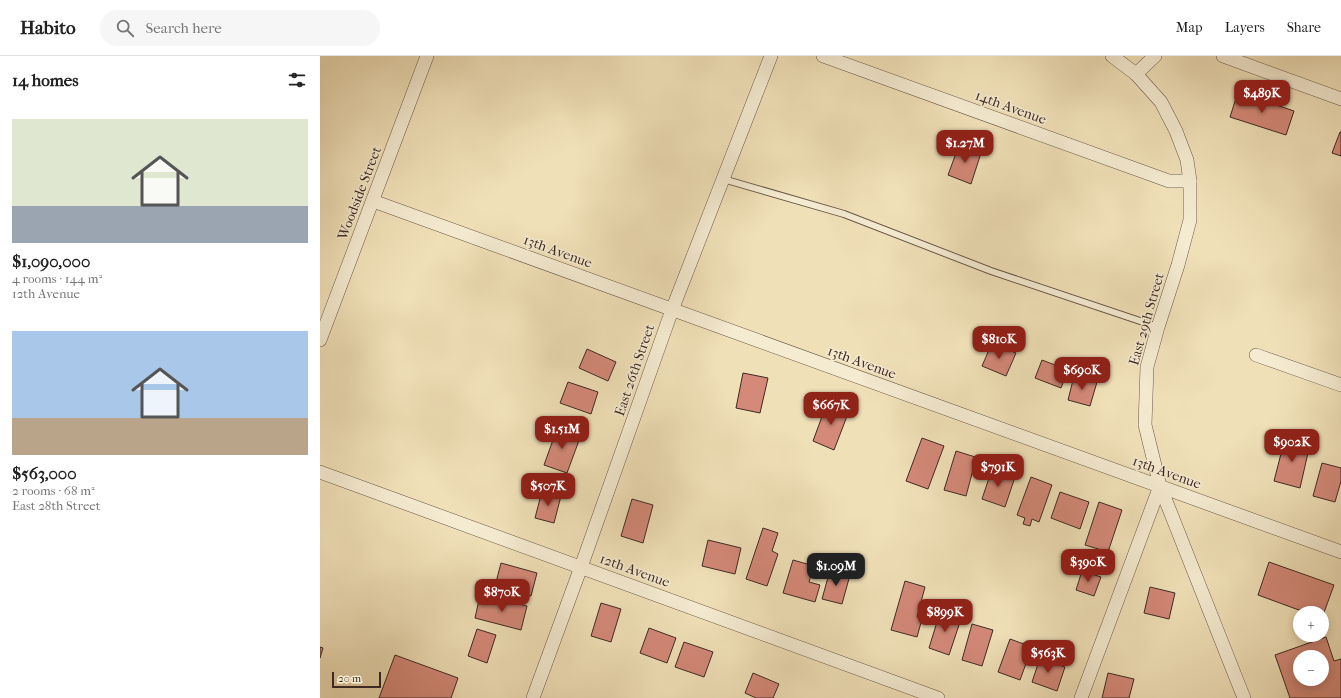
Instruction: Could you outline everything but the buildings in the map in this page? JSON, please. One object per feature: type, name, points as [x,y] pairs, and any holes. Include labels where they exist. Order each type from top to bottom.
[{"type":"street","name":"Woodside Street","points":[[320,340],[427,56]]},
{"type":"street","name":"East 26th Street","points":[[533,698],[672,310],[771,56]]},
{"type":"street","name":"14th Avenue","points":[[823,56],[1169,181],[1190,181]]},
{"type":"street","name":"East 29th Street","points":[[1112,56],[1136,74],[1162,102],[1176,131],[1187,160],[1190,181],[1190,220],[1147,367],[1145,424],[1160,486],[1244,698]]},
{"type":"street","points":[[1136,74],[1155,56]]},
{"type":"street","points":[[1223,56],[1341,99]]},
{"type":"street","name":"13th Avenue","points":[[373,201],[1341,552]]},
{"type":"street","points":[[1256,355],[1341,385]]},
{"type":"street","name":"12th Avenue","points":[[320,472],[938,698]]},
{"type":"street","points":[[1081,698],[1160,486]]},
{"type":"lane","points":[[723,179],[844,214],[991,271],[1158,327]]}]
